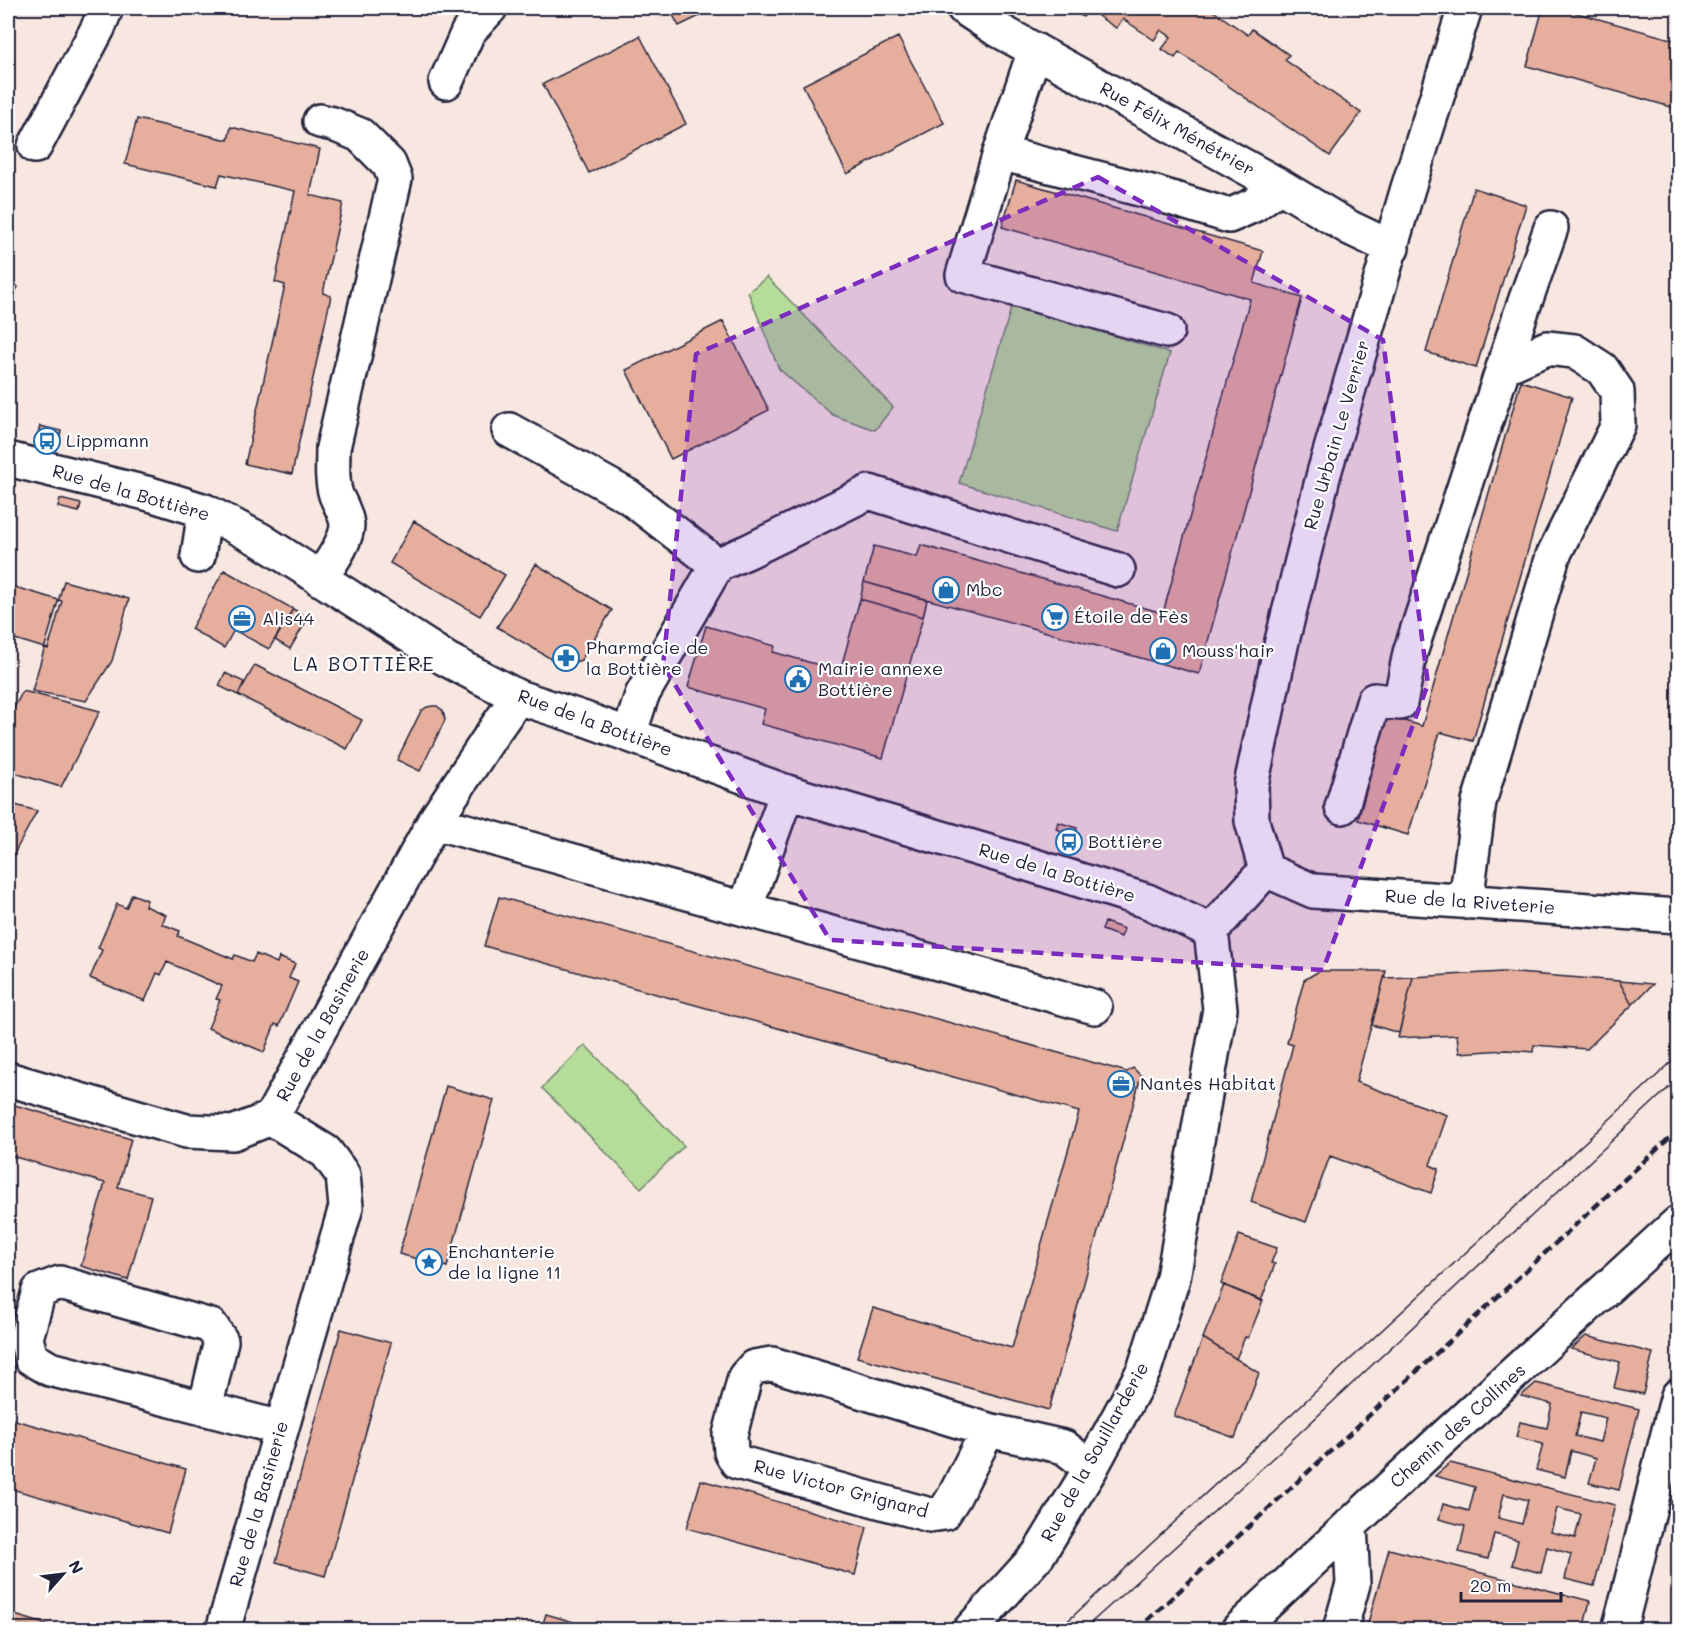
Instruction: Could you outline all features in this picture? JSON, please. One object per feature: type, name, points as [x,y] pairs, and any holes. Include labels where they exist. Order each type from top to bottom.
[{"type":"street","points":[[35,146],[98,28],[106,8]]},
{"type":"street","points":[[446,82],[468,32],[490,8]]},
{"type":"street","name":"Rue Félix Ménétrier","points":[[964,8],[993,27],[1280,186],[1350,228],[1392,248]]},
{"type":"street","name":"Rue Urbain Le Verrier","points":[[1266,870],[1252,821],[1251,785],[1282,641],[1324,473],[1408,188],[1465,8]]},
{"type":"street","points":[[1035,50],[1000,153],[963,274],[1167,331]]},
{"type":"street","points":[[320,121],[360,135],[389,164],[395,179],[333,448],[332,474],[335,493],[344,511],[347,527],[340,545],[320,579]]},
{"type":"street","points":[[1000,153],[1155,193],[1229,216],[1254,205],[1280,186]]},
{"type":"street","points":[[1342,807],[1374,700],[1400,703],[1410,653],[1551,228]]},
{"type":"street","points":[[1466,902],[1479,802],[1553,556],[1618,425],[1617,392],[1602,369],[1574,351],[1547,348],[1504,367]]},
{"type":"street","points":[[509,430],[628,496],[717,565]]},
{"type":"street","name":"Rue de la Bottière","points":[[8,459],[150,494],[205,511],[259,539],[446,659],[518,697],[787,792],[1147,901],[1211,931]]},
{"type":"street","points":[[629,735],[642,695],[717,565],[869,492],[1118,570]]},
{"type":"street","points":[[198,556],[205,511]]},
{"type":"street","name":"Rue de la Basinerie","points":[[223,1629],[346,1207],[343,1175],[326,1152],[272,1118],[434,822],[518,697]]},
{"type":"street","points":[[746,909],[787,792]]},
{"type":"street","points":[[434,822],[1095,1006]]},
{"type":"street","points":[[1211,931],[1266,870]]},
{"type":"street","name":"Rue de la Riveterie","points":[[1266,870],[1313,891],[1678,916]]},
{"type":"street","name":"Rue de la Souillarderie","points":[[970,1629],[1038,1555],[1091,1468],[1144,1370],[1173,1278],[1220,1009],[1211,931]]},
{"type":"street","points":[[8,1079],[186,1131],[233,1133],[272,1118]]},
{"type":"street","name":"Chemin des Collines","points":[[1238,1629],[1678,1223]]},
{"type":"street","points":[[205,1409],[221,1341],[211,1326],[60,1283],[39,1292],[26,1338],[31,1358],[50,1369],[205,1409],[281,1428]]},
{"type":"street","name":"Rue Victor Grignard","points":[[988,1430],[944,1513],[930,1515],[737,1462],[731,1452],[730,1435],[745,1377],[754,1367],[772,1364],[988,1430],[1064,1447],[1091,1468]]},
{"type":"street","points":[[1618,1629],[1644,1531],[1670,1456],[1678,1396]]},
{"type":"street","points":[[1341,1629],[1353,1584],[1350,1525]]},
{"type":"highlighted area","points":[[1098,177],[1383,340],[1428,684],[1323,970],[830,940],[663,665],[696,354]]},
{"type":"green space","points":[[767,277],[893,407],[875,430],[833,415],[779,369],[748,292]]},
{"type":"green space","points":[[1012,305],[1170,353],[1117,531],[959,483]]},
{"type":"green space","points":[[585,1045],[684,1146],[641,1188],[542,1088]]},
{"type":"building","points":[[669,8],[716,8],[679,26]]},
{"type":"building","points":[[1070,8],[1090,8],[1083,17]]},
{"type":"building","points":[[1102,8],[1209,8],[1248,35],[1252,29],[1289,55],[1285,60],[1361,113],[1330,156],[1179,52],[1175,58],[1162,49],[1171,37],[1161,30],[1154,40],[1123,19],[1116,28],[1098,16]]},
{"type":"building","points":[[1543,8],[1559,8],[1678,41],[1678,109],[1527,66]]},
{"type":"building","points":[[640,36],[686,124],[589,173],[543,84]]},
{"type":"building","points":[[898,37],[944,123],[847,174],[803,85]]},
{"type":"building","points":[[137,119],[228,140],[231,127],[320,149],[310,195],[343,203],[323,293],[331,296],[292,474],[245,464],[285,285],[275,282],[295,191],[221,174],[217,186],[125,164]]},
{"type":"building","points":[[1016,180],[1263,251],[1254,283],[1302,298],[1199,674],[864,582],[874,546],[917,557],[921,545],[1163,613],[1250,299],[1002,227]]},
{"type":"building","points":[[1474,188],[1526,205],[1476,368],[1426,352]]},
{"type":"building","points":[[8,282],[18,287],[8,305]]},
{"type":"building","points":[[723,321],[769,410],[671,459],[626,370]]},
{"type":"building","points":[[1521,381],[1572,397],[1473,741],[1440,732],[1408,835],[1358,820],[1387,716],[1422,726]]},
{"type":"building","points":[[40,426],[61,431],[59,439],[38,434]]},
{"type":"building","points":[[60,499],[81,504],[79,512],[58,507]]},
{"type":"building","points":[[414,521],[505,575],[480,616],[390,563]]},
{"type":"building","points":[[536,564],[612,610],[581,660],[563,666],[497,627]]},
{"type":"building","name":"Alis44","points":[[224,570],[293,609],[269,649],[234,630],[224,648],[191,629]]},
{"type":"building","points":[[64,581],[129,599],[112,661],[86,701],[32,691]]},
{"type":"building","points":[[864,582],[927,600],[923,617],[860,599]]},
{"type":"building","points":[[8,585],[62,601],[48,649],[8,637]]},
{"type":"building","name":"Mairie annexe Bottière","points":[[860,599],[923,617],[883,758],[761,724],[765,709],[688,687],[706,626],[775,646],[773,652],[840,671]]},
{"type":"building","points":[[293,609],[308,618],[290,649],[275,640]]},
{"type":"building","points":[[255,665],[362,720],[347,749],[238,695]]},
{"type":"building","points":[[225,673],[244,682],[238,695],[219,686]]},
{"type":"building","points":[[23,691],[100,711],[61,787],[8,771],[8,719]]},
{"type":"building","points":[[437,706],[443,711],[445,720],[420,771],[397,760],[421,711],[427,707]]},
{"type":"building","points":[[8,803],[37,811],[8,865]]},
{"type":"building","points":[[1058,822],[1077,828],[1075,835],[1056,829]]},
{"type":"building","points":[[132,894],[147,900],[145,906],[166,915],[162,924],[180,931],[178,936],[233,959],[235,955],[252,962],[256,954],[277,963],[279,957],[295,964],[289,978],[298,982],[279,1026],[275,1024],[264,1052],[208,1028],[220,1000],[216,999],[222,986],[167,962],[161,975],[157,973],[145,1001],[90,978],[102,950],[98,948],[117,904],[126,908]]},
{"type":"building","points":[[499,897],[1127,1072],[1133,1068],[1141,1076],[1049,1410],[857,1357],[873,1308],[1012,1348],[1079,1112],[484,946]]},
{"type":"building","points":[[1105,922],[1124,929],[1121,937],[1102,930]]},
{"type":"building","points":[[1319,971],[1386,971],[1356,1082],[1447,1115],[1430,1165],[1439,1169],[1431,1193],[1330,1156],[1306,1222],[1251,1202],[1293,1045],[1287,1043],[1304,980]]},
{"type":"building","points":[[1503,972],[1619,981],[1632,1005],[1587,1049],[1534,1045],[1533,1052],[1506,1050],[1459,1053],[1457,1035],[1398,1038],[1413,977]]},
{"type":"building","points":[[1413,977],[1399,1033],[1372,1025],[1384,978]]},
{"type":"building","points":[[1619,981],[1653,984],[1632,1005]]},
{"type":"building","points":[[446,1086],[494,1100],[447,1267],[399,1254]]},
{"type":"building","points":[[8,1103],[131,1139],[118,1187],[151,1196],[128,1280],[81,1266],[105,1183],[8,1155]]},
{"type":"building","points":[[1239,1235],[1277,1248],[1271,1263],[1275,1264],[1261,1301],[1221,1284]]},
{"type":"building","points":[[1224,1285],[1263,1301],[1248,1338],[1245,1337],[1236,1359],[1203,1338]]},
{"type":"building","points":[[341,1329],[391,1343],[325,1576],[276,1562]]},
{"type":"building","points":[[1586,1336],[1653,1353],[1643,1394],[1614,1388],[1620,1362],[1571,1349]]},
{"type":"building","points":[[1203,1338],[1259,1373],[1235,1438],[1174,1416]]},
{"type":"building","points":[[1536,1383],[1639,1409],[1619,1490],[1589,1483],[1596,1458],[1571,1451],[1565,1477],[1536,1470],[1543,1444],[1516,1437],[1520,1422],[1547,1428],[1552,1404],[1521,1396]],"holes":[[[1581,1412],[1606,1418],[1600,1442],[1575,1436]]]},
{"type":"building","points":[[8,1418],[186,1469],[168,1533],[8,1488]]},
{"type":"building","points":[[1450,1463],[1615,1505],[1594,1586],[1565,1579],[1571,1554],[1547,1547],[1541,1573],[1512,1565],[1518,1540],[1494,1534],[1488,1559],[1459,1552],[1465,1526],[1439,1519],[1443,1504],[1469,1511],[1475,1487],[1435,1476]],"holes":[[[1504,1494],[1528,1500],[1522,1524],[1498,1518]],[[1557,1508],[1581,1514],[1575,1538],[1551,1532]]]},
{"type":"building","points":[[701,1480],[867,1527],[855,1575],[687,1528]]},
{"type":"building","points":[[1389,1549],[1590,1601],[1583,1630],[1366,1630]]},
{"type":"building","points":[[8,1613],[65,1630],[8,1630]]},
{"type":"building","points":[[546,1614],[601,1630],[541,1630]]},
{"type":"tram line","points":[[1058,1630],[1678,1056]]},
{"type":"tram line","points":[[1083,1630],[1262,1468],[1678,1079]]},
{"type":"railway","points":[[1137,1630],[1678,1130]]},
{"type":"place","name":"Lippmann","points":[[47,441]]},
{"type":"place","name":"Mbc","points":[[946,590]]},
{"type":"place","name":"Étoile de Fès","points":[[1055,617]]},
{"type":"place","name":"Alis44","points":[[242,619]]},
{"type":"place","name":"Mouss'hair","points":[[1163,651]]},
{"type":"place","name":"Pharmacie de la Bottière","points":[[566,658]]},
{"type":"place","name":"Mairie annexe Bottière","points":[[798,679]]},
{"type":"place","name":"Bottière","points":[[1069,842]]},
{"type":"place","name":"Nantes Habitat","points":[[1121,1084]]},
{"type":"place","name":"Enchanterie de la ligne 11","points":[[429,1262]]},
{"type":"district","name":"LA BOTTIÈRE","points":[[364,664]]}]
